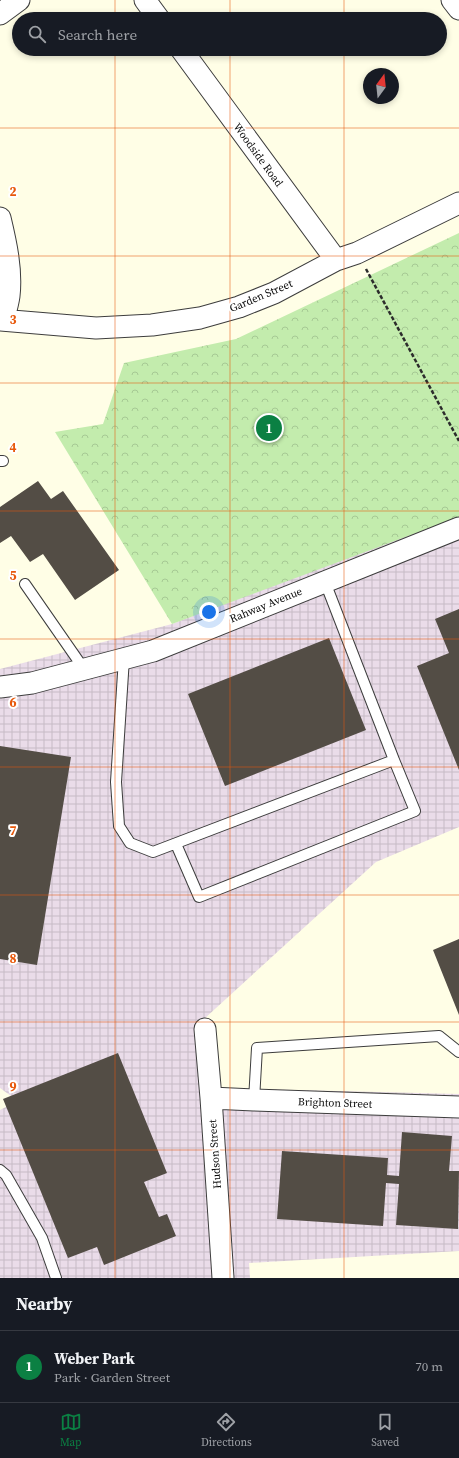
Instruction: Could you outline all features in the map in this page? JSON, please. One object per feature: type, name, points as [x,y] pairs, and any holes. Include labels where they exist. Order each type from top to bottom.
[{"type":"street","points":[[0,14],[19,0]]},
{"type":"street","points":[[145,0],[154,12]]},
{"type":"street","points":[[452,0],[459,9]]},
{"type":"street","name":"Woodside Road","points":[[186,56],[336,260]]},
{"type":"street","name":"Garden Street","points":[[2,320],[96,328],[152,325],[200,318],[239,307],[274,293],[336,260],[357,253],[459,203]]},
{"type":"street","points":[[0,218],[7,251],[9,273],[9,295],[2,320]]},
{"type":"street","name":"Rahway Avenue","points":[[0,687],[32,683],[153,651],[459,528]]},
{"type":"street","name":"Hudson Street","points":[[205,1029],[223,1278]]},
{"type":"street","name":"Brighton Street","points":[[211,1098],[459,1107]]},
{"type":"lane","points":[[176,844],[198,898],[416,811],[394,760],[325,582]]},
{"type":"lane","points":[[25,584],[84,669]]},
{"type":"lane","points":[[124,658],[116,782],[119,826],[130,843],[153,852],[394,760]]},
{"type":"lane","points":[[254,1100],[257,1048],[439,1036],[459,1052]]},
{"type":"lane","points":[[0,1170],[6,1175],[42,1238],[56,1278]]},
{"type":"path","points":[[357,253],[459,441]]},
{"type":"shaded area","points":[[459,511],[459,827],[376,862],[204,1019],[215,1088],[459,1094],[459,1251],[249,1263],[250,1278],[0,1278],[0,1110],[18,1101],[0,1088],[0,669],[172,624]]},
{"type":"green space","points":[[459,233],[459,517],[172,624],[55,432],[103,424],[124,363],[236,339]]},
{"type":"building","points":[[38,481],[51,499],[63,491],[119,570],[75,600],[43,554],[30,562],[11,536],[0,543],[0,507]]},
{"type":"building","points":[[459,609],[459,770],[417,666],[449,653],[435,619]]},
{"type":"building","points":[[329,638],[366,730],[225,786],[188,694]]},
{"type":"building","points":[[0,746],[71,757],[37,965],[0,959]]},
{"type":"building","points":[[459,939],[459,1015],[433,950]]},
{"type":"building","points":[[118,1053],[167,1173],[144,1182],[159,1217],[167,1214],[176,1236],[104,1265],[97,1247],[68,1258],[3,1099]]},
{"type":"building","points":[[402,1132],[452,1136],[449,1171],[459,1171],[458,1229],[396,1225],[399,1184],[386,1183],[383,1226],[277,1219],[282,1151],[388,1158],[387,1175],[399,1176]]},
{"type":"place","name":"Weber Park","points":[[269,428]]}]
